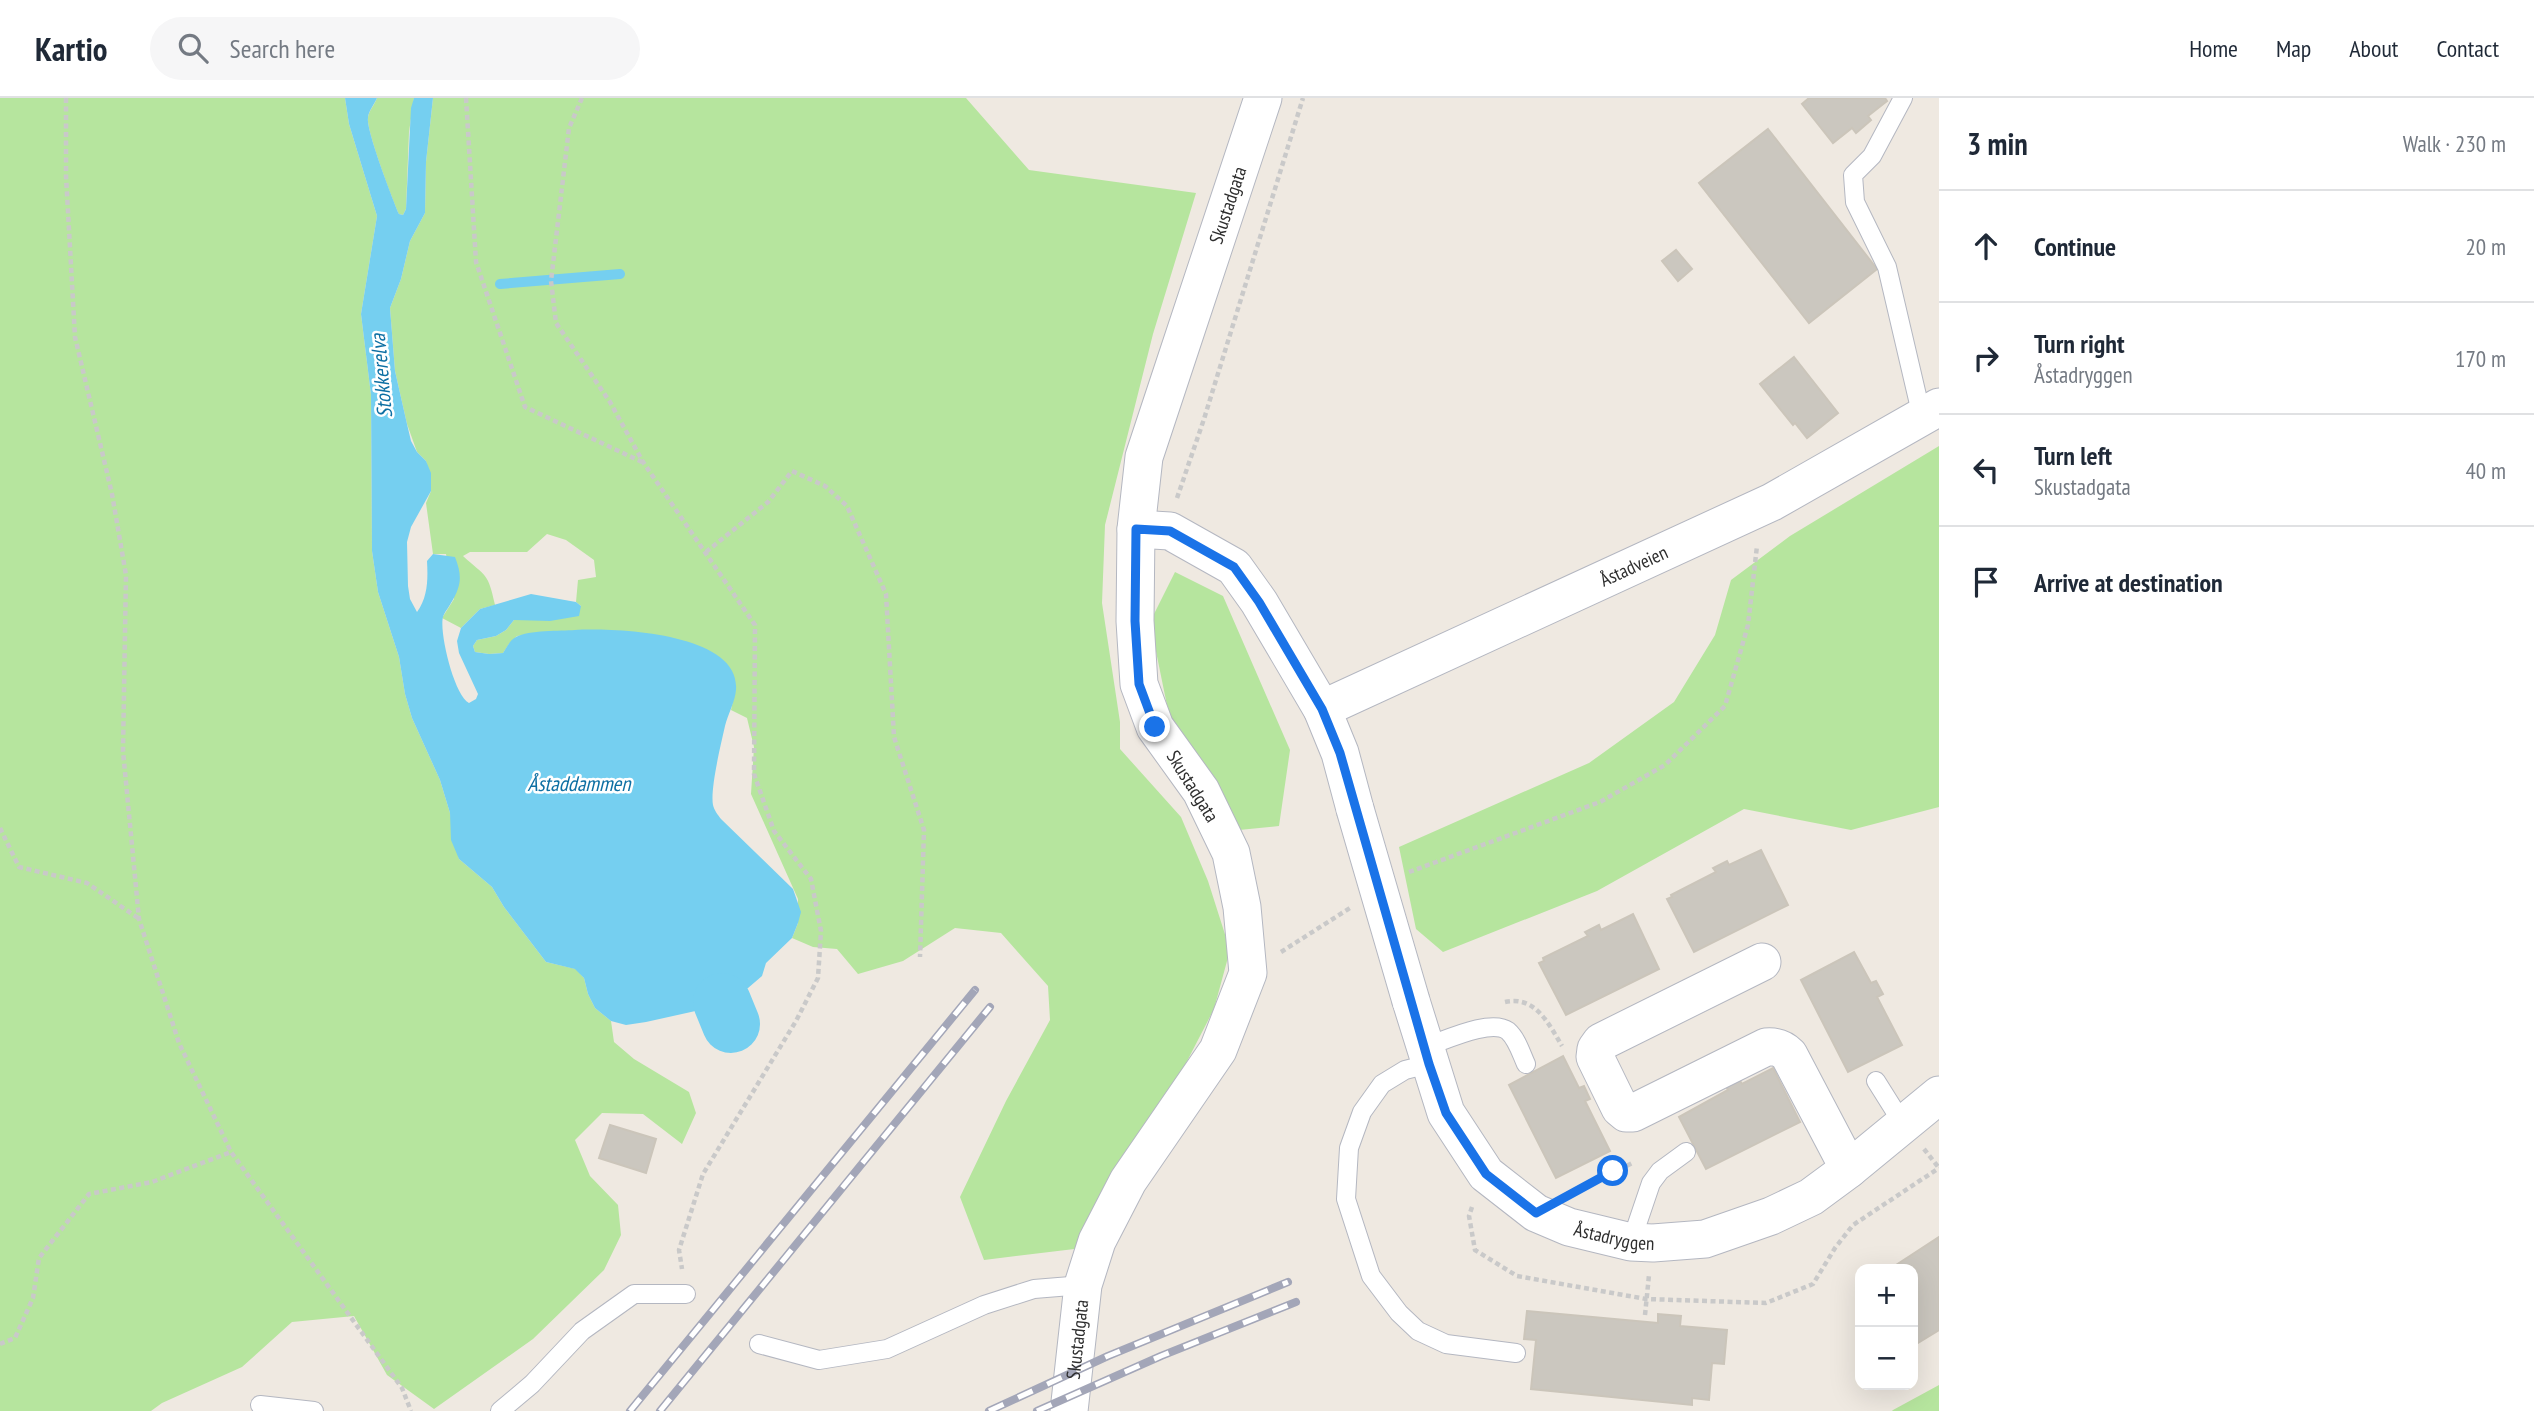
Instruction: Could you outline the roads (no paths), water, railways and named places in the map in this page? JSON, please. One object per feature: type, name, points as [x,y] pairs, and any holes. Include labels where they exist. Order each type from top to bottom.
[{"type":"street","name":"Skustadgata","points":[[1069,1411],[1083,1285],[1097,1241],[1128,1181],[1218,1050],[1248,973],[1242,907],[1231,853],[1201,791],[1155,727],[1139,684],[1135,621],[1153,530],[1144,457],[1263,98]]},
{"type":"street","name":"Åstadveien","points":[[1322,709],[1772,502],[1930,412]]},
{"type":"street","name":"Åstadryggen","points":[[1153,530],[1234,567],[1259,602],[1322,709],[1340,753],[1427,1056],[1446,1113],[1486,1174],[1536,1213],[1569,1227],[1631,1242],[1653,1243],[1705,1238],[1771,1216],[1811,1197],[1939,1095]]},
{"type":"street","points":[[1762,962],[1601,1042],[1596,1049],[1595,1058],[1620,1108],[1626,1113],[1633,1113],[1766,1047],[1775,1046],[1788,1055],[1849,1169]]},
{"type":"lane","points":[[1903,98],[1872,156],[1853,175],[1855,202],[1887,267],[1930,412]]},
{"type":"lane","points":[[1516,1353],[1446,1345],[1418,1331],[1399,1313],[1371,1276],[1346,1199],[1349,1148],[1362,1112],[1382,1084],[1427,1056],[1491,1025],[1506,1029],[1515,1039],[1526,1064]]},
{"type":"lane","points":[[1876,1082],[1903,1124]]},
{"type":"lane","points":[[1631,1242],[1651,1183],[1660,1171],[1686,1152]]},
{"type":"lane","points":[[760,1345],[819,1360],[887,1349],[984,1305],[1034,1289],[1083,1285]]},
{"type":"lane","points":[[500,1411],[532,1384],[582,1331],[635,1294],[686,1294]]},
{"type":"lane","points":[[260,1405],[314,1411]]},
{"type":"water","name":"Åstaddammen","points":[[345,98],[377,98],[368,116],[369,125],[391,195],[399,214],[403,215],[406,209],[411,108],[414,98],[433,98],[426,162],[425,213],[410,241],[401,279],[390,308],[395,371],[411,441],[426,461],[431,473],[431,491],[411,527],[407,542],[410,599],[417,612],[425,594],[427,561],[433,554],[455,557],[460,575],[459,585],[442,625],[449,663],[463,698],[469,703],[476,699],[478,694],[459,653],[457,641],[461,628],[480,609],[531,594],[576,602],[581,606],[579,616],[550,621],[514,620],[506,630],[496,636],[477,640],[473,646],[475,652],[503,653],[514,638],[529,633],[617,630],[672,638],[697,645],[718,656],[732,671],[736,690],[716,766],[712,798],[714,807],[721,819],[793,889],[801,912],[792,938],[766,963],[762,976],[748,988],[722,1002],[700,1010],[646,1022],[626,1025],[611,1021],[595,1008],[584,978],[575,969],[546,962],[492,887],[459,859],[451,840],[450,813],[440,780],[412,718],[399,657],[378,592],[372,551],[371,395],[361,314],[377,216],[349,124]]},
{"type":"waterway","points":[[500,284],[620,274]]},
{"type":"waterway","points":[[722,1002],[731,1024]]},
{"type":"railway","points":[[630,1411],[975,990]]},
{"type":"railway","points":[[660,1411],[990,1007]]},
{"type":"railway","points":[[989,1411],[1108,1356],[1288,1282]]},
{"type":"railway","points":[[1037,1411],[1161,1356],[1296,1302]]},
{"type":"water label","name":"Stokkerelva","points":[[381,376]]}]
